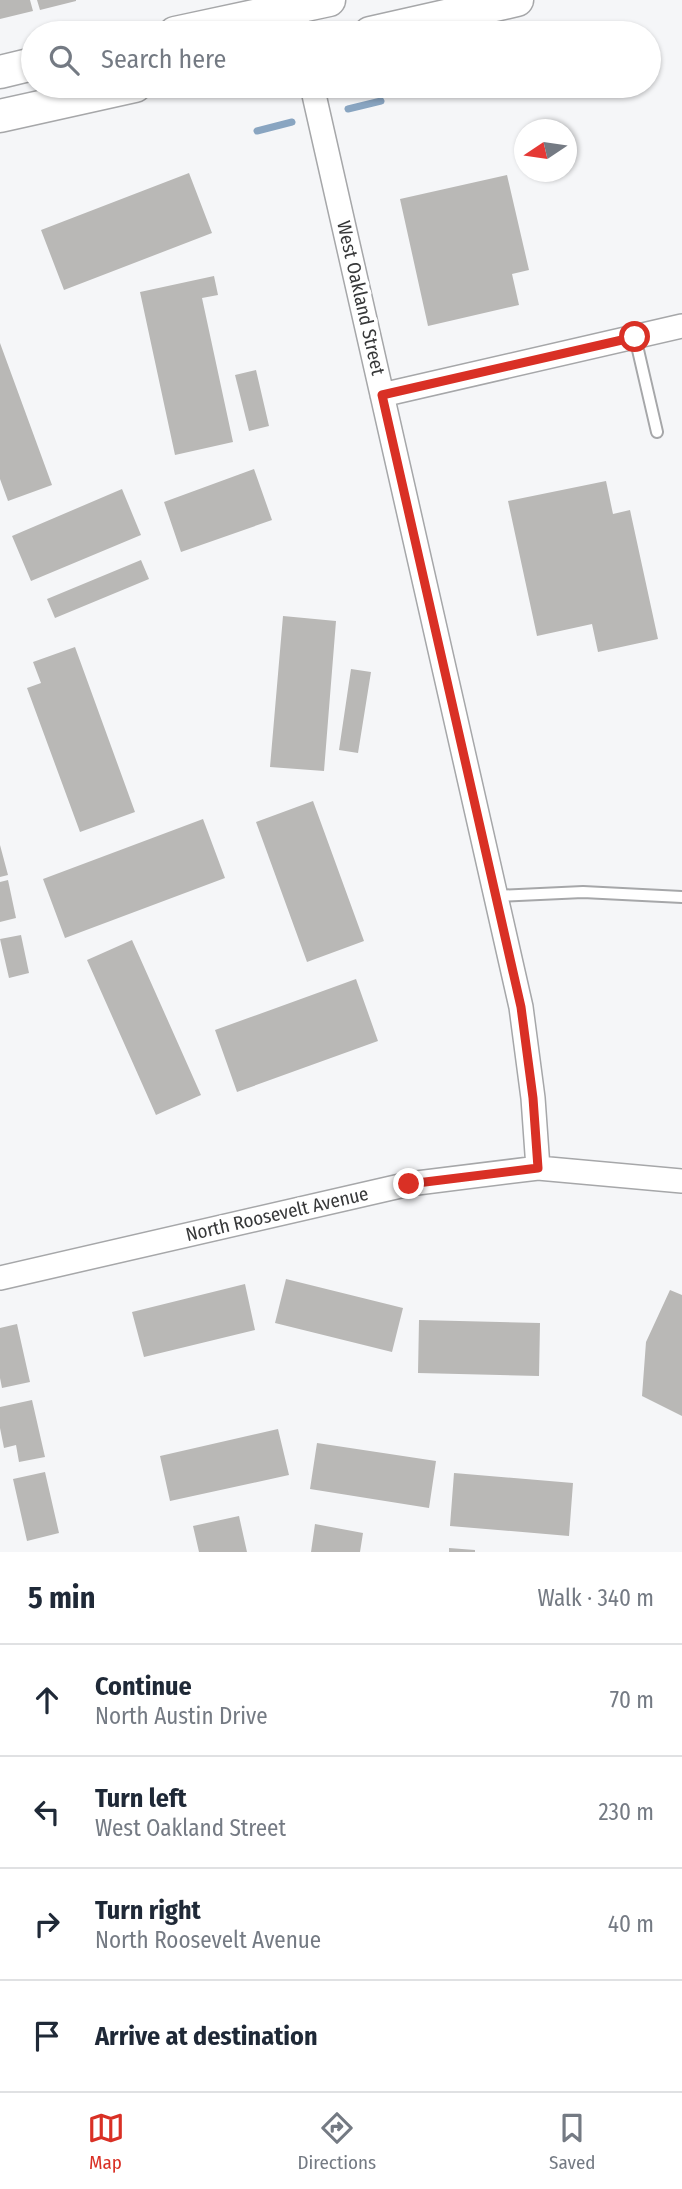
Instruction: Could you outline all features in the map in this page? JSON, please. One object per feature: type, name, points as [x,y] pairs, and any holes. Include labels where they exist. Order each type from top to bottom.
[{"type":"main road","points":[[297,21],[329,0]]},
{"type":"main road","points":[[423,21],[517,0]]},
{"type":"main road","points":[[0,72],[21,67]]},
{"type":"main road","points":[[0,116],[81,98]]},
{"type":"street","name":"West Oakland Street","points":[[315,98],[521,1007],[533,1098],[538,1168]]},
{"type":"street","points":[[382,395],[682,327]]},
{"type":"street","name":"North Roosevelt Avenue","points":[[0,1278],[409,1184],[538,1168],[682,1181]]},
{"type":"lane","points":[[635,337],[657,432]]},
{"type":"lane","points":[[496,897],[583,892],[682,897]]},
{"type":"building","points":[[0,0],[30,0],[33,11],[0,19]]},
{"type":"building","points":[[37,0],[76,0],[76,1],[40,10]]},
{"type":"building","points":[[189,173],[212,233],[64,290],[41,230]]},
{"type":"building","points":[[507,175],[529,270],[512,274],[519,305],[428,326],[400,199]]},
{"type":"building","points":[[214,276],[218,295],[202,298],[233,442],[175,455],[140,292]]},
{"type":"building","points":[[0,343],[52,485],[8,501],[0,479]]},
{"type":"building","points":[[256,370],[269,426],[249,431],[235,375]]},
{"type":"building","points":[[254,469],[272,520],[181,552],[164,502]]},
{"type":"building","points":[[606,481],[613,514],[630,510],[658,639],[598,652],[592,624],[537,636],[508,501]]},
{"type":"building","points":[[122,489],[141,535],[31,581],[12,536]]},
{"type":"building","points":[[141,560],[149,579],[55,618],[47,599]]},
{"type":"building","points":[[283,616],[336,621],[324,771],[270,767]]},
{"type":"building","points":[[75,647],[135,812],[80,832],[27,688],[41,683],[33,662]]},
{"type":"building","points":[[351,669],[371,672],[358,753],[339,750]]},
{"type":"building","points":[[313,801],[364,941],[307,962],[256,822]]},
{"type":"building","points":[[203,819],[225,878],[65,938],[43,879]]},
{"type":"building","points":[[0,845],[8,875],[0,877]]},
{"type":"building","points":[[8,880],[16,918],[0,922],[0,882]]},
{"type":"building","points":[[21,935],[29,973],[9,978],[0,939]]},
{"type":"building","points":[[132,940],[201,1095],[156,1115],[87,960]]},
{"type":"building","points":[[356,979],[378,1041],[237,1092],[215,1030]]},
{"type":"building","points":[[286,1279],[403,1308],[392,1352],[275,1323]]},
{"type":"building","points":[[245,1284],[255,1330],[144,1357],[132,1312]]},
{"type":"building","points":[[670,1290],[682,1295],[682,1416],[642,1396],[646,1342]]},
{"type":"building","points":[[419,1320],[540,1323],[539,1376],[418,1373]]},
{"type":"building","points":[[17,1324],[30,1382],[2,1388],[0,1328]]},
{"type":"building","points":[[32,1400],[45,1457],[19,1462],[16,1445],[4,1448],[0,1407]]},
{"type":"building","points":[[278,1429],[289,1475],[170,1501],[160,1456]]},
{"type":"building","points":[[317,1443],[436,1461],[429,1508],[310,1489]]},
{"type":"building","points":[[45,1472],[59,1533],[27,1541],[13,1479]]},
{"type":"building","points":[[454,1473],[573,1483],[569,1536],[450,1526]]},
{"type":"building","points":[[239,1516],[247,1552],[199,1552],[193,1526]]},
{"type":"building","points":[[315,1524],[363,1533],[360,1552],[311,1552]]},
{"type":"building","points":[[449,1548],[475,1550],[475,1552],[449,1552]]},
{"type":"waterway","points":[[348,109],[381,101]]},
{"type":"waterway","points":[[257,131],[292,122]]},
{"type":"route","points":[[409,1184],[538,1168],[533,1098],[521,1007],[382,395],[635,337]]}]
